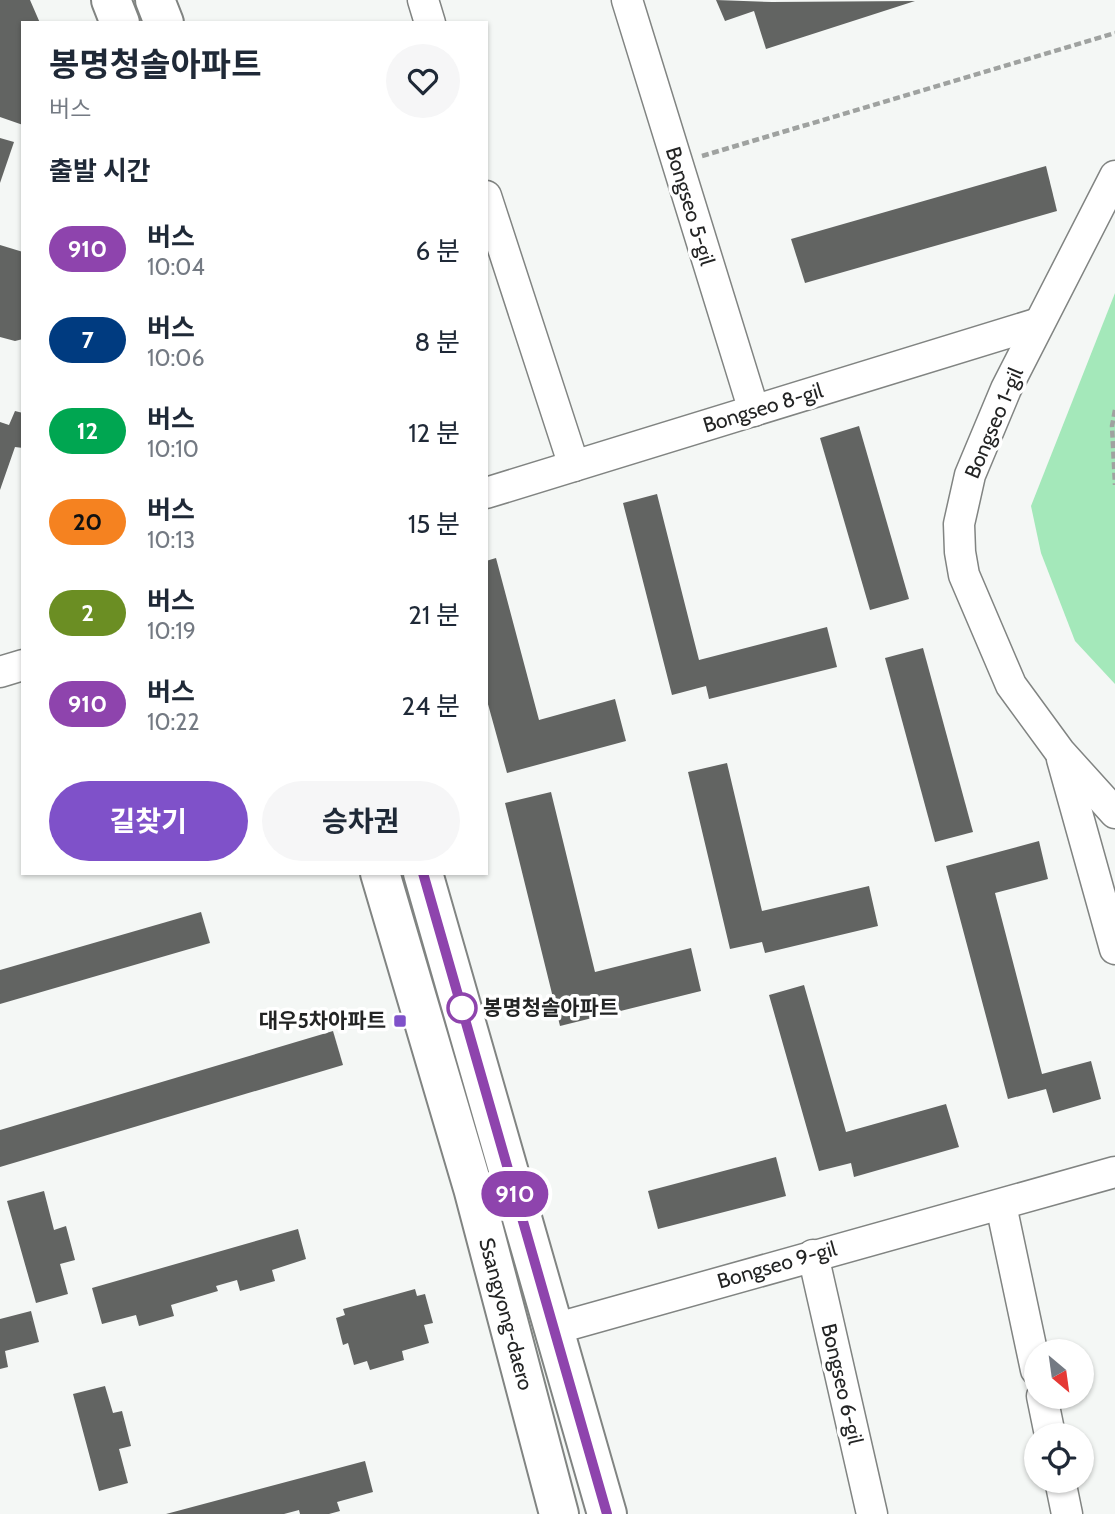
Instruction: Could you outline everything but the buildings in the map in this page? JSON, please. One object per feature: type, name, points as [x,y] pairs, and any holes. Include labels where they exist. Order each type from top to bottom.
[{"type":"main road","points":[[111,0],[119,21]]},
{"type":"main road","points":[[155,0],[163,21]]},
{"type":"main road","name":"Ssangyong-daero","points":[[381,875],[472,1188],[559,1514]]},
{"type":"main road","name":"Ssangyong-daero","points":[[424,875],[607,1514]]},
{"type":"street","points":[[423,0],[429,21]]},
{"type":"street","name":"Bongseo 5-gil","points":[[627,0],[754,411]]},
{"type":"street","name":"Bongseo 1-gil","points":[[1115,176],[1006,389],[970,475],[960,524],[960,552],[964,575],[1011,685],[1060,752],[1115,813]]},
{"type":"street","points":[[488,202],[574,466]]},
{"type":"street","name":"Bongseo 8-gil","points":[[488,492],[1039,323]]},
{"type":"street","points":[[0,672],[21,666]]},
{"type":"street","points":[[1060,752],[1115,948]]},
{"type":"street","name":"Bongseo 9-gil","points":[[554,1329],[1115,1172]]},
{"type":"street","points":[[1001,1205],[1029,1339]]},
{"type":"street","name":"Bongseo 6-gil","points":[[813,1255],[872,1514]]},
{"type":"street","points":[[1063,1493],[1067,1514]]},
{"type":"path","points":[[677,163],[1115,33]]},
{"type":"path","points":[[1115,410],[1112,426],[1115,485]]},
{"type":"green space","points":[[1115,293],[1115,684],[1075,641],[1041,553],[1031,506]]},
{"type":"bus line","name":"910","points":[[424,875],[607,1514]]},
{"type":"place","name":"봉명청솔아파트","points":[[462,1008]]},
{"type":"place","name":"대우5차아파트","points":[[400,1021]]}]
